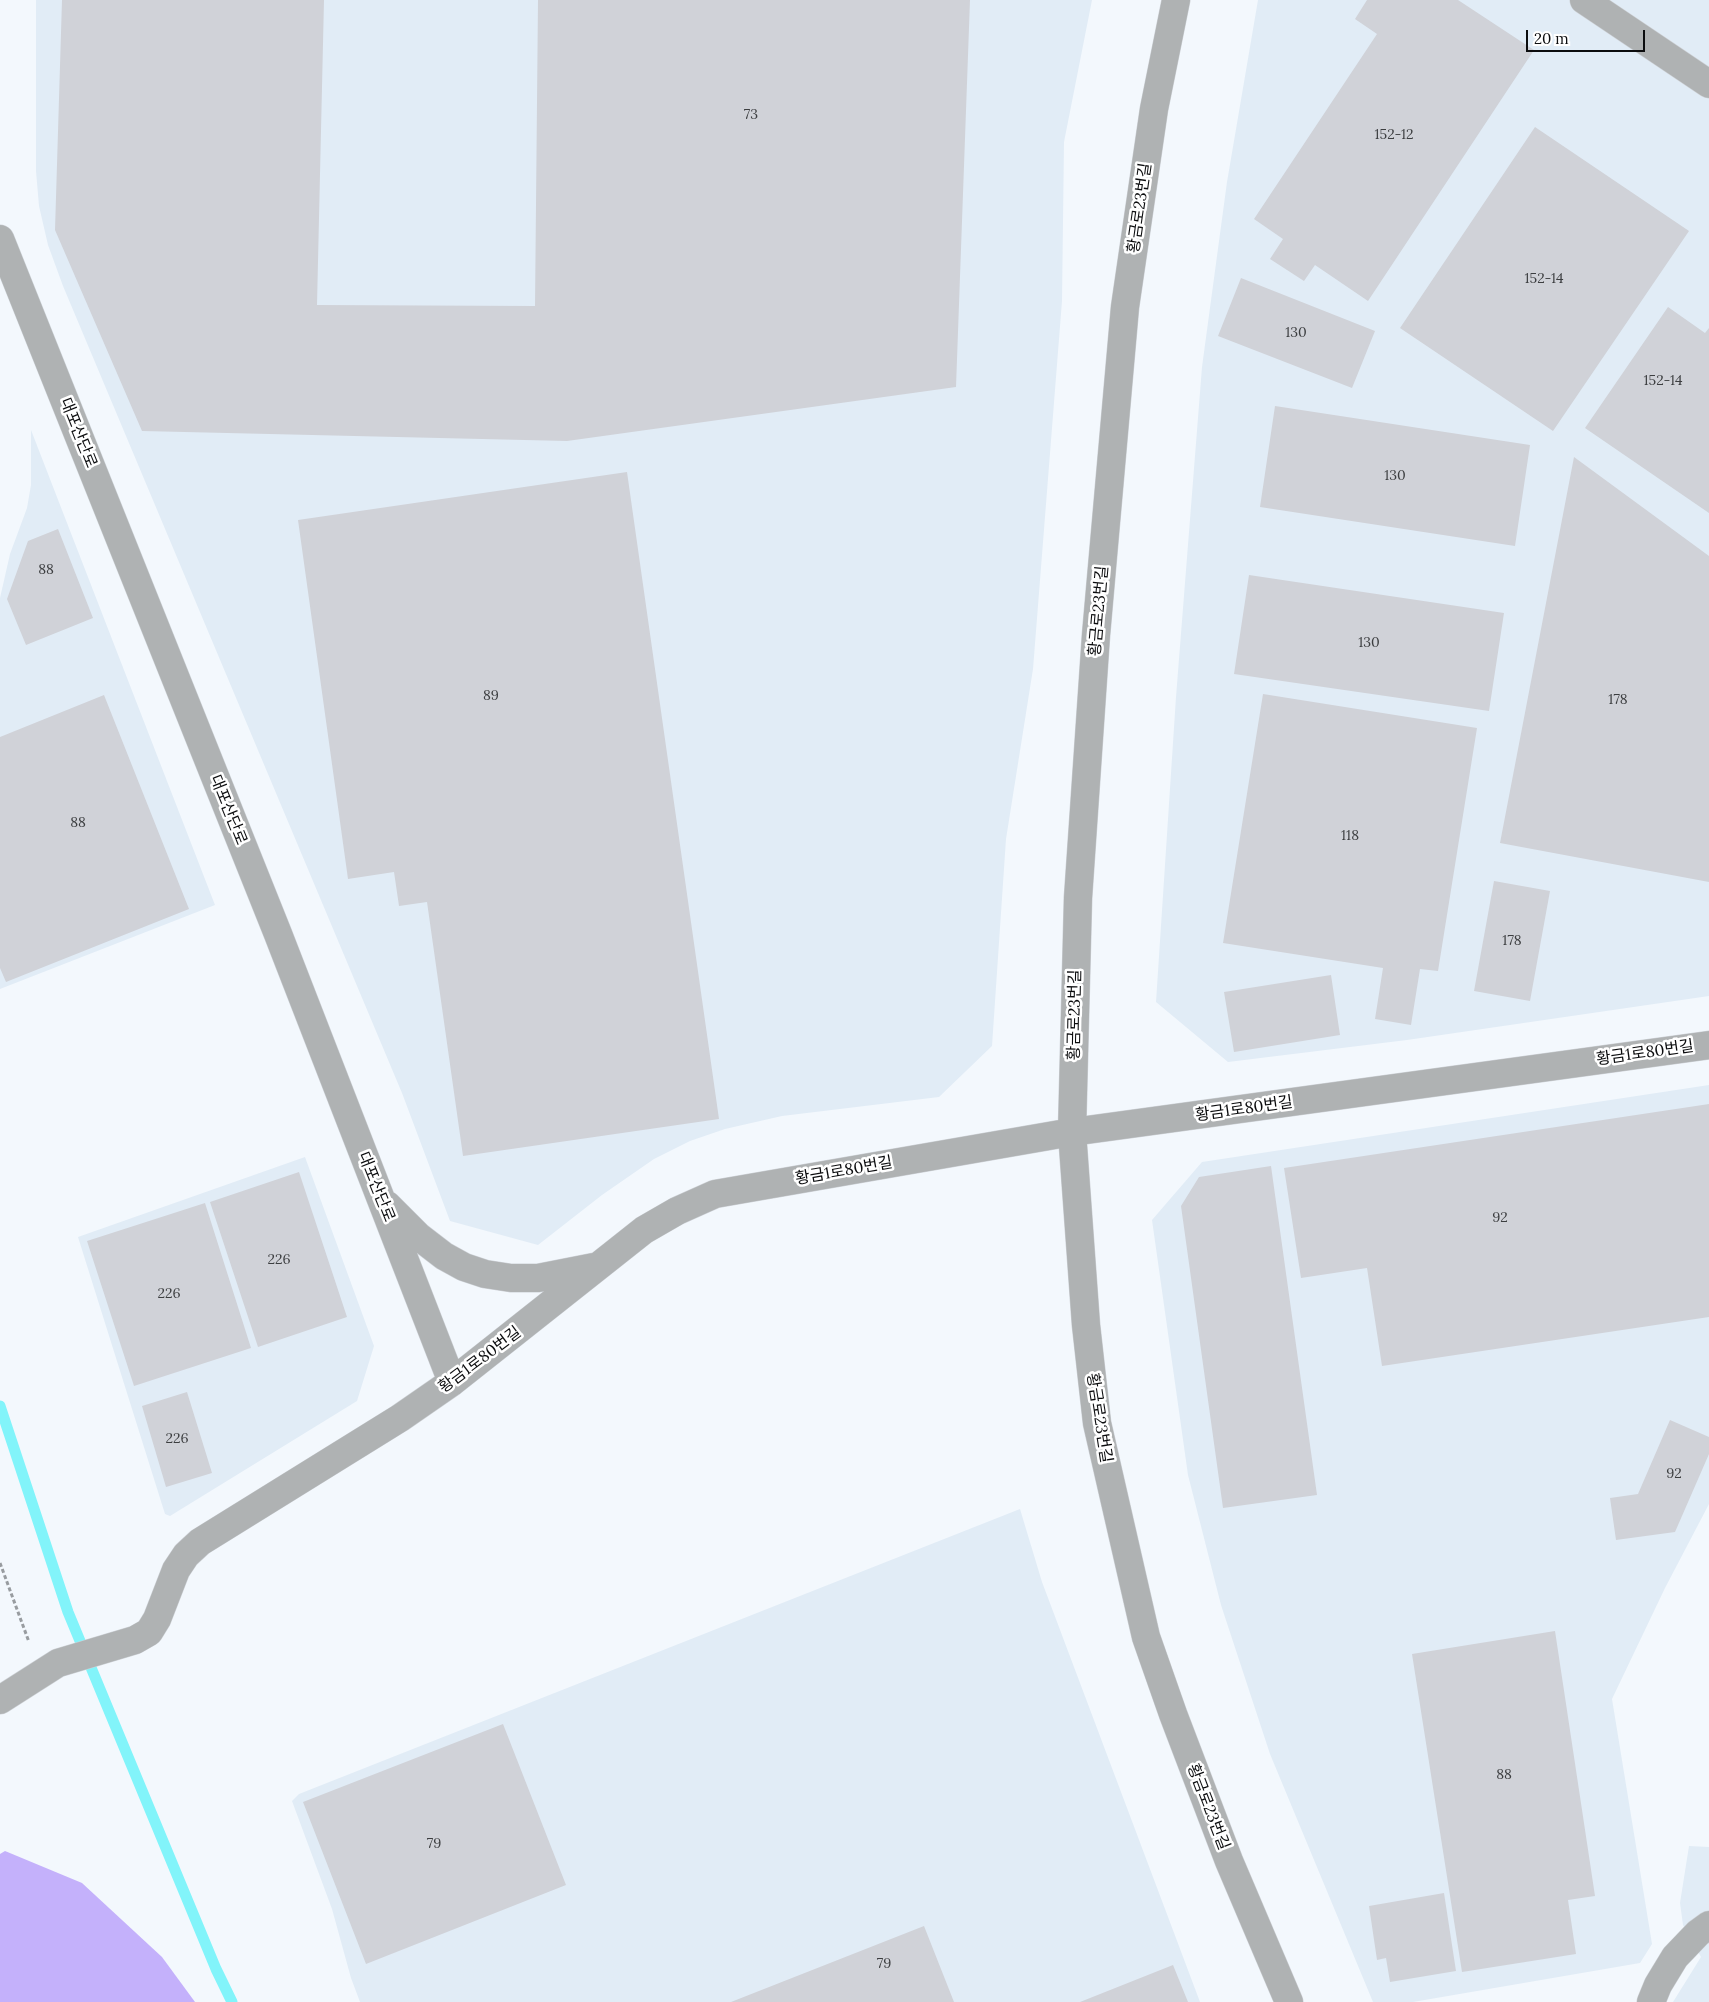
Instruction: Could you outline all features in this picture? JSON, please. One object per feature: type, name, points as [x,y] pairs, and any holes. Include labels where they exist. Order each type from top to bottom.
[{"type":"street","name":"황금로23번길","points":[[1176,0],[1154,109],[1125,307],[1096,635],[1078,888],[1072,1132],[1086,1325],[1097,1423],[1146,1637],[1229,1861],[1289,2002]]},
{"type":"street","points":[[1584,0],[1709,84]]},
{"type":"street","name":"대포산단로","points":[[0,239],[278,934],[452,1382]]},
{"type":"street","name":"황금1로80번길","points":[[48,1670],[135,1640],[149,1632],[157,1619],[176,1570],[186,1555],[200,1542],[400,1418],[452,1382],[644,1230],[677,1211],[715,1194],[1072,1132],[1709,1044]]},
{"type":"street","points":[[380,1197],[418,1236],[444,1256],[464,1267],[485,1274],[511,1278],[538,1278],[598,1266]]},
{"type":"street","points":[[0,1700],[48,1670]]},
{"type":"street","points":[[1651,2002],[1658,1985],[1675,1957],[1698,1933],[1709,1925]]},
{"type":"path","points":[[0,1563],[32,1651],[48,1670]]},
{"type":"shaded area","points":[[36,0],[1092,0],[1064,142],[1062,301],[1033,669],[1006,839],[992,1046],[939,1097],[782,1116],[725,1129],[690,1141],[654,1159],[602,1195],[538,1245],[450,1221],[402,1093],[63,286],[48,245],[39,206],[36,171]]},
{"type":"shaded area","points":[[1258,0],[1709,0],[1709,996],[1407,1040],[1228,1062],[1156,1002],[1176,697],[1202,367],[1227,182]]},
{"type":"shaded area","points":[[31,430],[215,905],[0,989],[0,598],[10,554],[27,508],[31,485]]},
{"type":"shaded area","points":[[1709,1085],[1709,1504],[1665,1588],[1612,1699],[1652,1944],[1640,1963],[1413,2002],[1373,2002],[1270,1754],[1221,1605],[1188,1475],[1152,1220],[1202,1162]]},
{"type":"shaded area","points":[[305,1157],[374,1346],[357,1401],[170,1516],[165,1514],[78,1237]]},
{"type":"shaded area","points":[[1020,1509],[1042,1582],[1200,2002],[360,2002],[351,1978],[332,1909],[292,1801],[299,1794]]},
{"type":"shaded area","points":[[1689,1846],[1709,1847],[1709,2002],[1673,2002],[1701,1957],[1683,1925],[1680,1903]]},
{"type":"shaded area","points":[[5,1851],[82,1883],[162,1957],[195,2002],[0,2002],[0,1854]]},
{"type":"building","points":[[62,0],[324,0],[317,305],[535,306],[538,0],[970,0],[956,387],[567,441],[142,431],[55,230]]},
{"type":"building","points":[[1367,0],[1458,0],[1534,50],[1368,301],[1315,265],[1304,281],[1270,259],[1283,239],[1254,219],[1377,34],[1355,19]]},
{"type":"building","points":[[1535,127],[1689,231],[1553,431],[1400,328]]},
{"type":"building","points":[[1241,278],[1375,331],[1352,388],[1218,336]]},
{"type":"building","points":[[1668,307],[1705,333],[1709,328],[1709,513],[1585,428]]},
{"type":"building","points":[[1275,406],[1530,445],[1515,546],[1260,507]]},
{"type":"building","points":[[1574,457],[1709,556],[1709,882],[1500,843]]},
{"type":"building","points":[[627,472],[719,1119],[463,1156],[427,902],[399,906],[394,872],[348,879],[298,520]]},
{"type":"building","points":[[58,529],[93,618],[26,645],[7,599],[28,541]]},
{"type":"building","points":[[1249,575],[1504,613],[1489,711],[1234,674]]},
{"type":"building","points":[[1263,694],[1477,728],[1438,971],[1420,969],[1411,1025],[1375,1019],[1383,968],[1223,943]]},
{"type":"building","points":[[104,695],[189,909],[6,982],[0,968],[0,737]]},
{"type":"building","points":[[1494,881],[1550,891],[1530,1001],[1474,991]]},
{"type":"building","points":[[1331,975],[1340,1035],[1234,1052],[1224,992]]},
{"type":"building","points":[[1709,1104],[1709,1317],[1382,1366],[1367,1268],[1301,1278],[1284,1168]]},
{"type":"building","points":[[1271,1166],[1317,1495],[1223,1508],[1181,1206],[1199,1177]]},
{"type":"building","points":[[299,1172],[347,1317],[258,1347],[210,1202]]},
{"type":"building","points":[[205,1203],[251,1348],[134,1386],[87,1241]]},
{"type":"building","points":[[187,1392],[212,1473],[166,1487],[142,1406]]},
{"type":"building","points":[[1670,1420],[1709,1437],[1709,1454],[1675,1532],[1616,1540],[1610,1498],[1638,1494]]},
{"type":"building","points":[[1555,1631],[1595,1896],[1568,1900],[1576,1954],[1462,1972],[1412,1654]]},
{"type":"building","points":[[503,1724],[566,1885],[366,1964],[303,1802]]},
{"type":"building","points":[[1444,1893],[1456,1971],[1390,1982],[1386,1958],[1377,1960],[1369,1906]]},
{"type":"building","points":[[924,1926],[954,2002],[731,2002]]},
{"type":"building","points":[[1173,1965],[1188,2002],[1080,2002]]},
{"type":"waterway","points":[[0,1406],[68,1612],[216,1969],[232,2002]]}]
